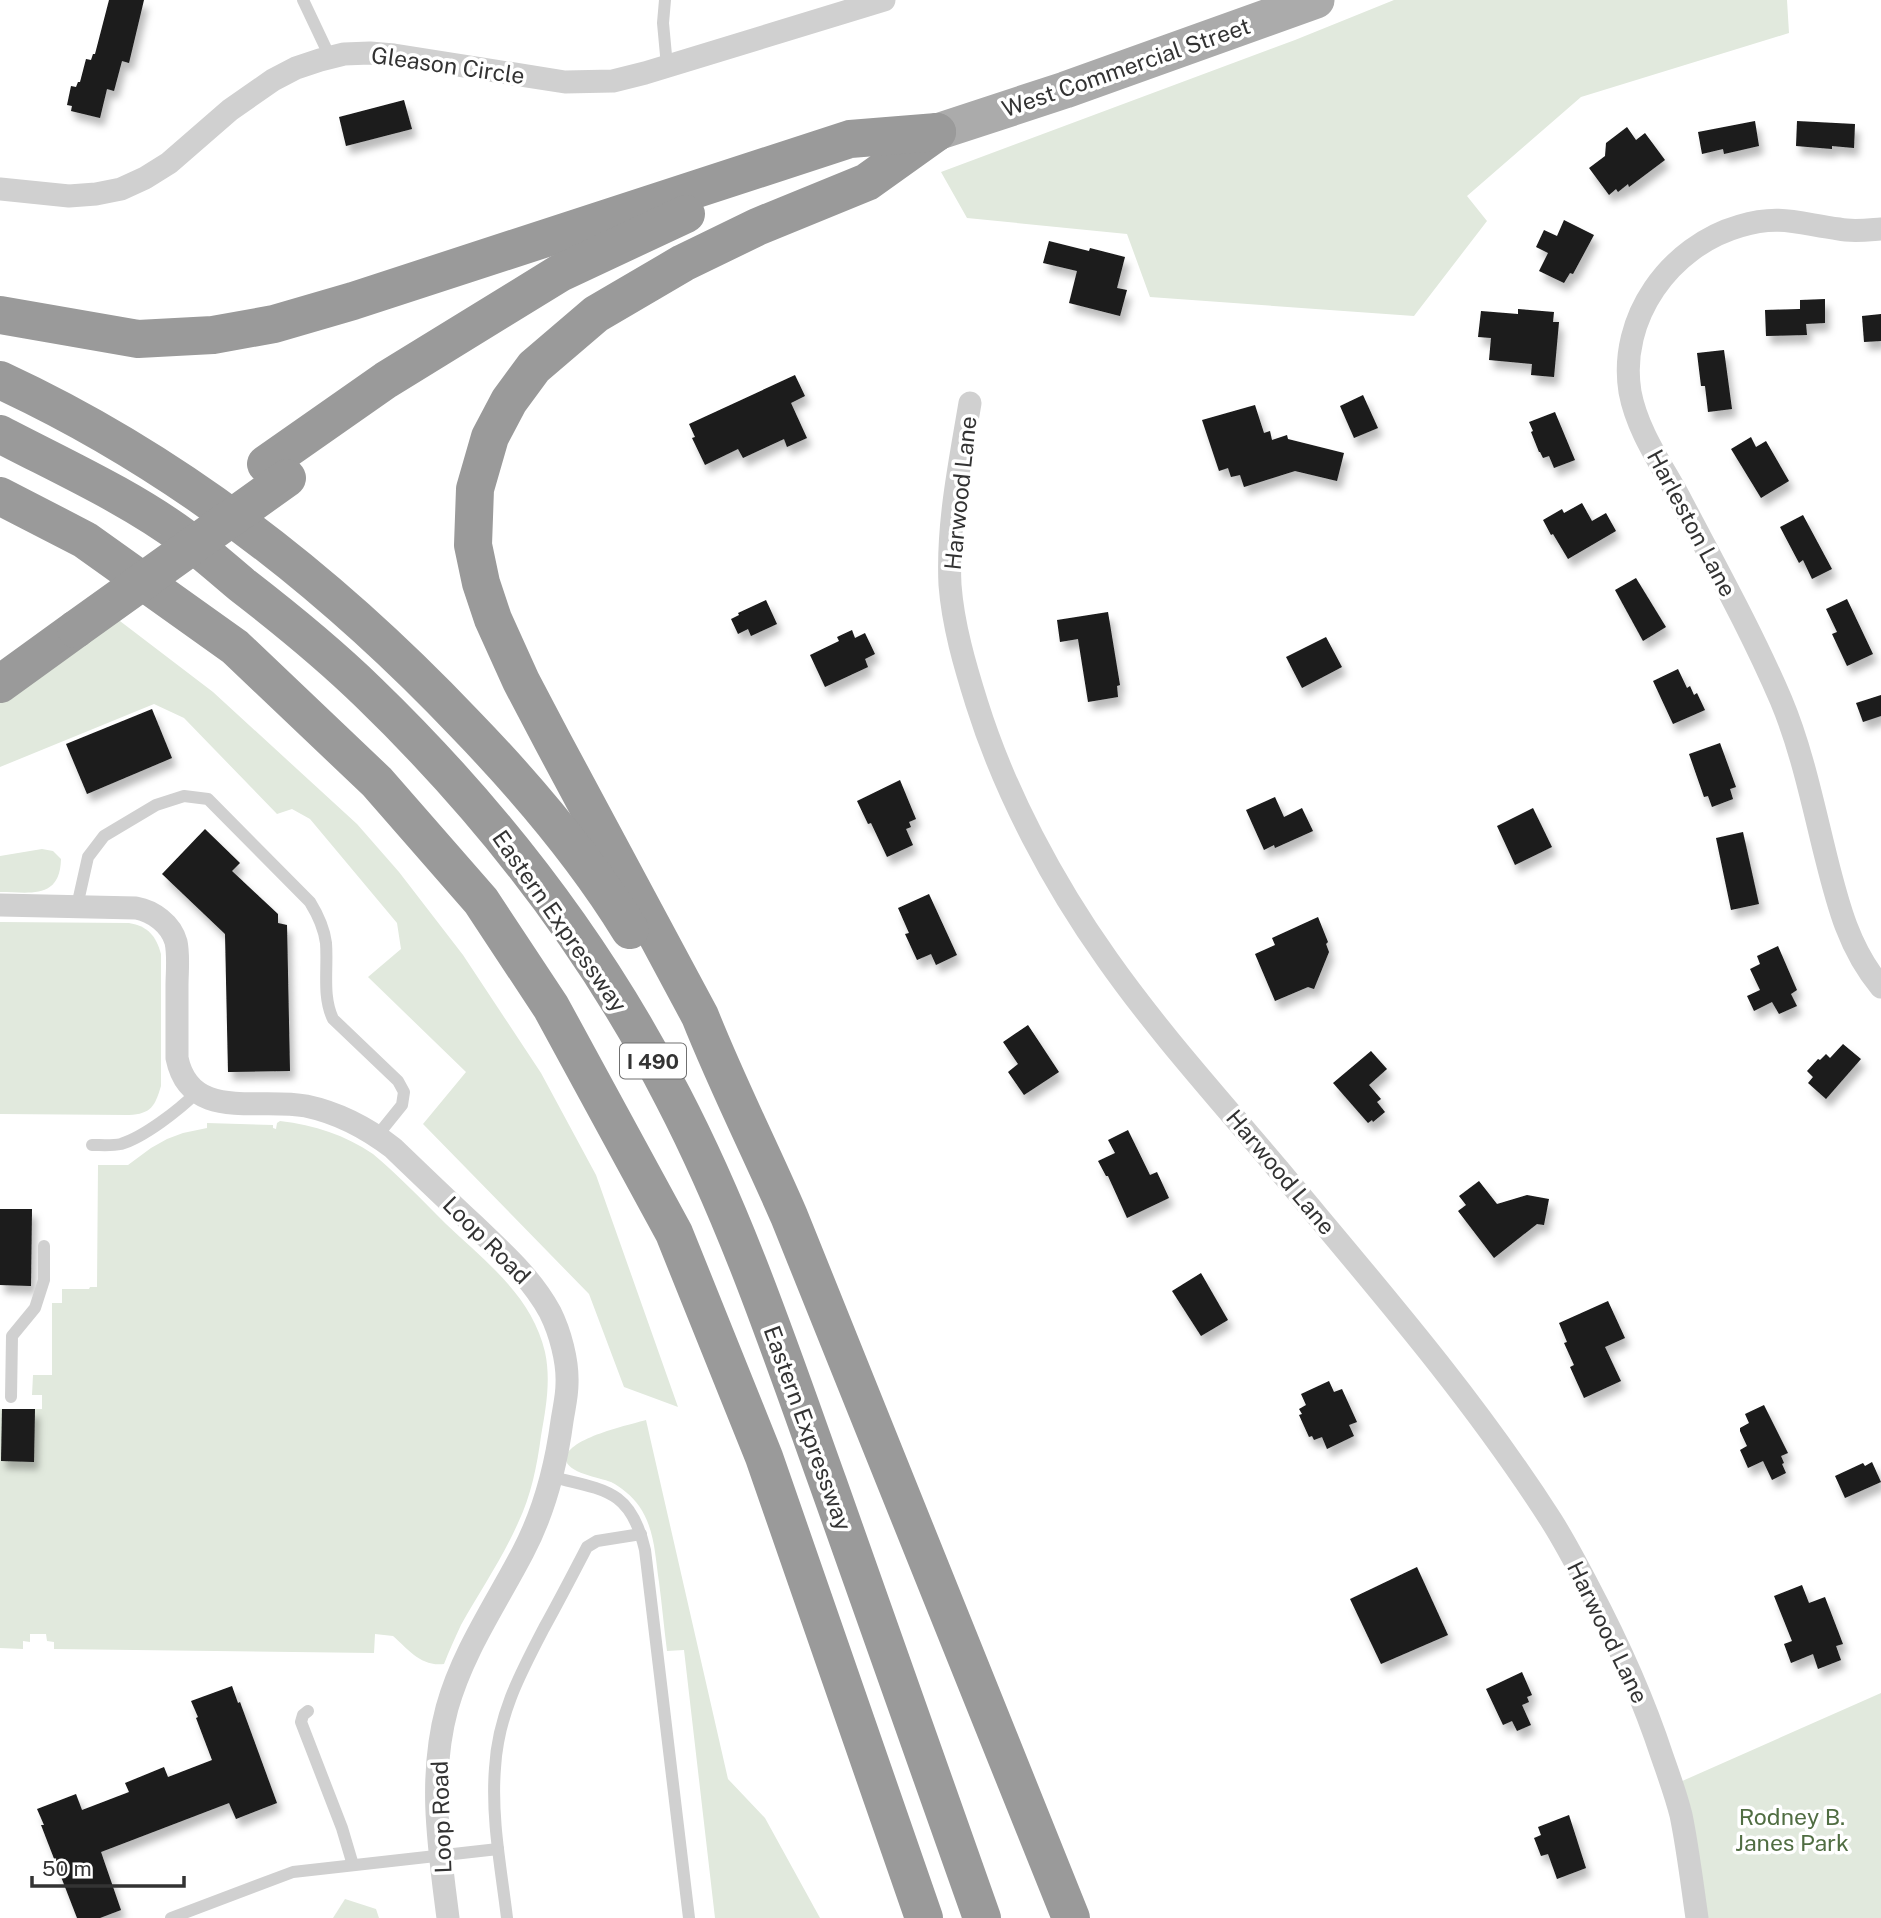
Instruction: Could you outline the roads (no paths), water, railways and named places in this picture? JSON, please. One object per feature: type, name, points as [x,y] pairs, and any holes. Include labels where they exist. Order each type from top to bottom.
[{"type":"highway","points":[[0,315],[138,339],[213,335],[274,324],[353,301],[850,139],[937,132]]},
{"type":"highway","points":[[0,684],[66,622],[276,471],[386,380],[560,273],[702,206],[809,165],[937,132]]},
{"type":"highway","points":[[937,132],[867,182],[757,227],[683,263],[596,314],[534,367],[509,401],[490,437],[475,489],[473,545],[481,583],[493,619],[546,728],[700,1016],[721,1070],[756,1139],[1071,1918]]},
{"type":"highway","points":[[0,380],[29,393],[143,457],[199,493],[262,540],[388,646],[486,745],[582,859],[721,1070]]},
{"type":"highway","name":"Eastern Expressway","points":[[0,434],[122,499],[182,536],[310,639],[424,748],[492,824],[555,905],[615,995],[673,1096],[720,1196],[766,1310],[982,1918]]},
{"type":"highway","name":"I 490","points":[[0,496],[85,540],[235,647],[377,782],[481,901],[551,1007],[674,1233],[764,1457],[924,1918]]},
{"type":"highway","points":[[0,655],[66,622]]},
{"type":"main road","name":"West Commercial Street","points":[[937,132],[1065,90],[1316,0]]},
{"type":"street","name":"Gleason Circle","points":[[0,189],[69,196],[121,189],[169,163],[230,110],[274,80],[296,68],[330,57],[360,53],[382,54],[565,82],[612,81],[884,0]]},
{"type":"street","name":"Harleston Lane","points":[[1881,229],[1841,230],[1798,221],[1762,221],[1738,226],[1693,248],[1661,278],[1641,312],[1635,330],[1629,374],[1630,393],[1644,434],[1757,646],[1782,703],[1801,757],[1844,924],[1860,958],[1881,987]]},
{"type":"street","name":"Harwood Lane","points":[[970,403],[950,539],[950,586],[957,632],[970,683],[987,737],[1012,793],[1070,903],[1108,960],[1160,1028],[1416,1334],[1519,1471],[1554,1525],[1610,1627],[1655,1735],[1680,1811],[1697,1918]]},
{"type":"street","points":[[0,905],[136,908],[158,917],[175,940],[177,1058],[180,1072],[187,1084],[197,1093]]},
{"type":"street","name":"Loop Road","points":[[197,1093],[209,1100],[222,1102],[303,1106],[327,1111],[352,1121],[377,1136],[393,1148],[535,1287],[551,1314],[560,1341],[567,1382],[552,1477],[542,1512],[468,1651],[447,1707],[438,1745],[436,1810],[448,1918]]},
{"type":"lane","points":[[303,0],[330,57]]},
{"type":"lane","points":[[665,0],[663,23],[667,66]]},
{"type":"lane","points":[[77,906],[88,857],[104,836],[156,805],[184,796],[208,799],[310,902],[321,920],[326,941],[327,1007],[333,1019],[398,1081],[404,1092],[402,1105],[377,1136]]},
{"type":"lane","points":[[92,1145],[118,1145],[136,1138],[197,1093]]},
{"type":"lane","points":[[11,1397],[6,1342],[35,1308],[44,1280],[44,1246]]},
{"type":"lane","points":[[552,1477],[599,1488],[621,1500],[632,1514],[641,1534],[690,1918]]},
{"type":"lane","points":[[507,1918],[494,1804],[495,1766],[500,1732],[510,1696],[587,1547],[597,1541],[641,1534]]},
{"type":"lane","points":[[309,1711],[303,1715],[301,1721],[342,1828],[353,1865]]},
{"type":"lane","points":[[172,1918],[293,1872],[498,1849]]},
{"type":"park label","name":"Rodney B. Janes Park","points":[[1792,1829]]}]
